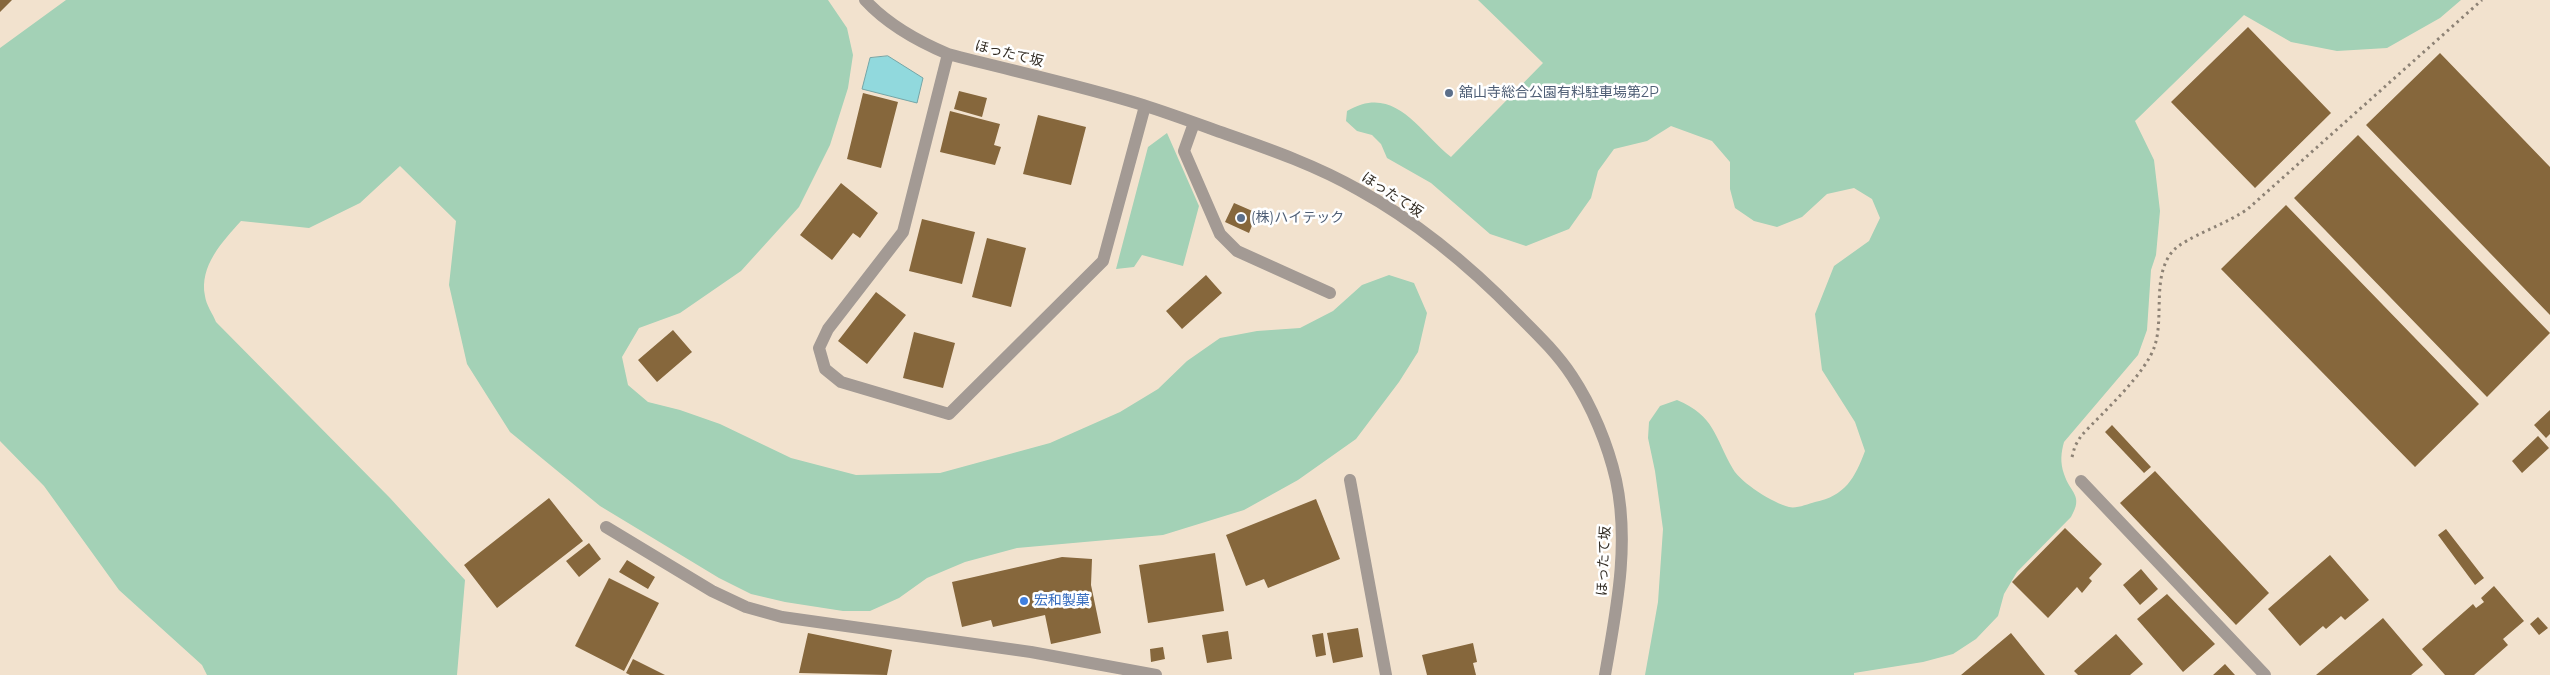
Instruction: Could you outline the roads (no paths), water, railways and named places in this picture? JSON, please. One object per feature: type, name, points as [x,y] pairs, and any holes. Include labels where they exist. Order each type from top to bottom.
[{"type":"street","name":"ほったて坂","points":[[865,0],[891,23],[918,41],[948,54],[1145,106],[1288,156],[1361,191],[1458,259],[1508,305],[1572,375],[1598,424],[1616,480],[1622,530],[1618,598],[1605,675]]},
{"type":"street","points":[[948,54],[904,232],[828,329],[819,348],[824,368],[841,382],[949,414],[1103,261],[1145,106]]},
{"type":"street","points":[[1194,123],[1184,151],[1220,234],[1237,251],[1330,293]]},
{"type":"street","points":[[1350,480],[1386,675]]},
{"type":"street","points":[[2081,481],[2265,675]]},
{"type":"street","points":[[606,527],[712,591],[746,607],[782,617],[1031,652],[1156,675]]},
{"type":"water","points":[[888,56],[923,78],[917,103],[862,89],[870,58]]},
{"type":"place","name":"舘山寺総合公園有料駐車場第2P","points":[[1449,93]]},
{"type":"place","name":"(株)ハイテック","points":[[1241,218]]},
{"type":"place","name":"宏和製菓","points":[[1024,601]]}]
